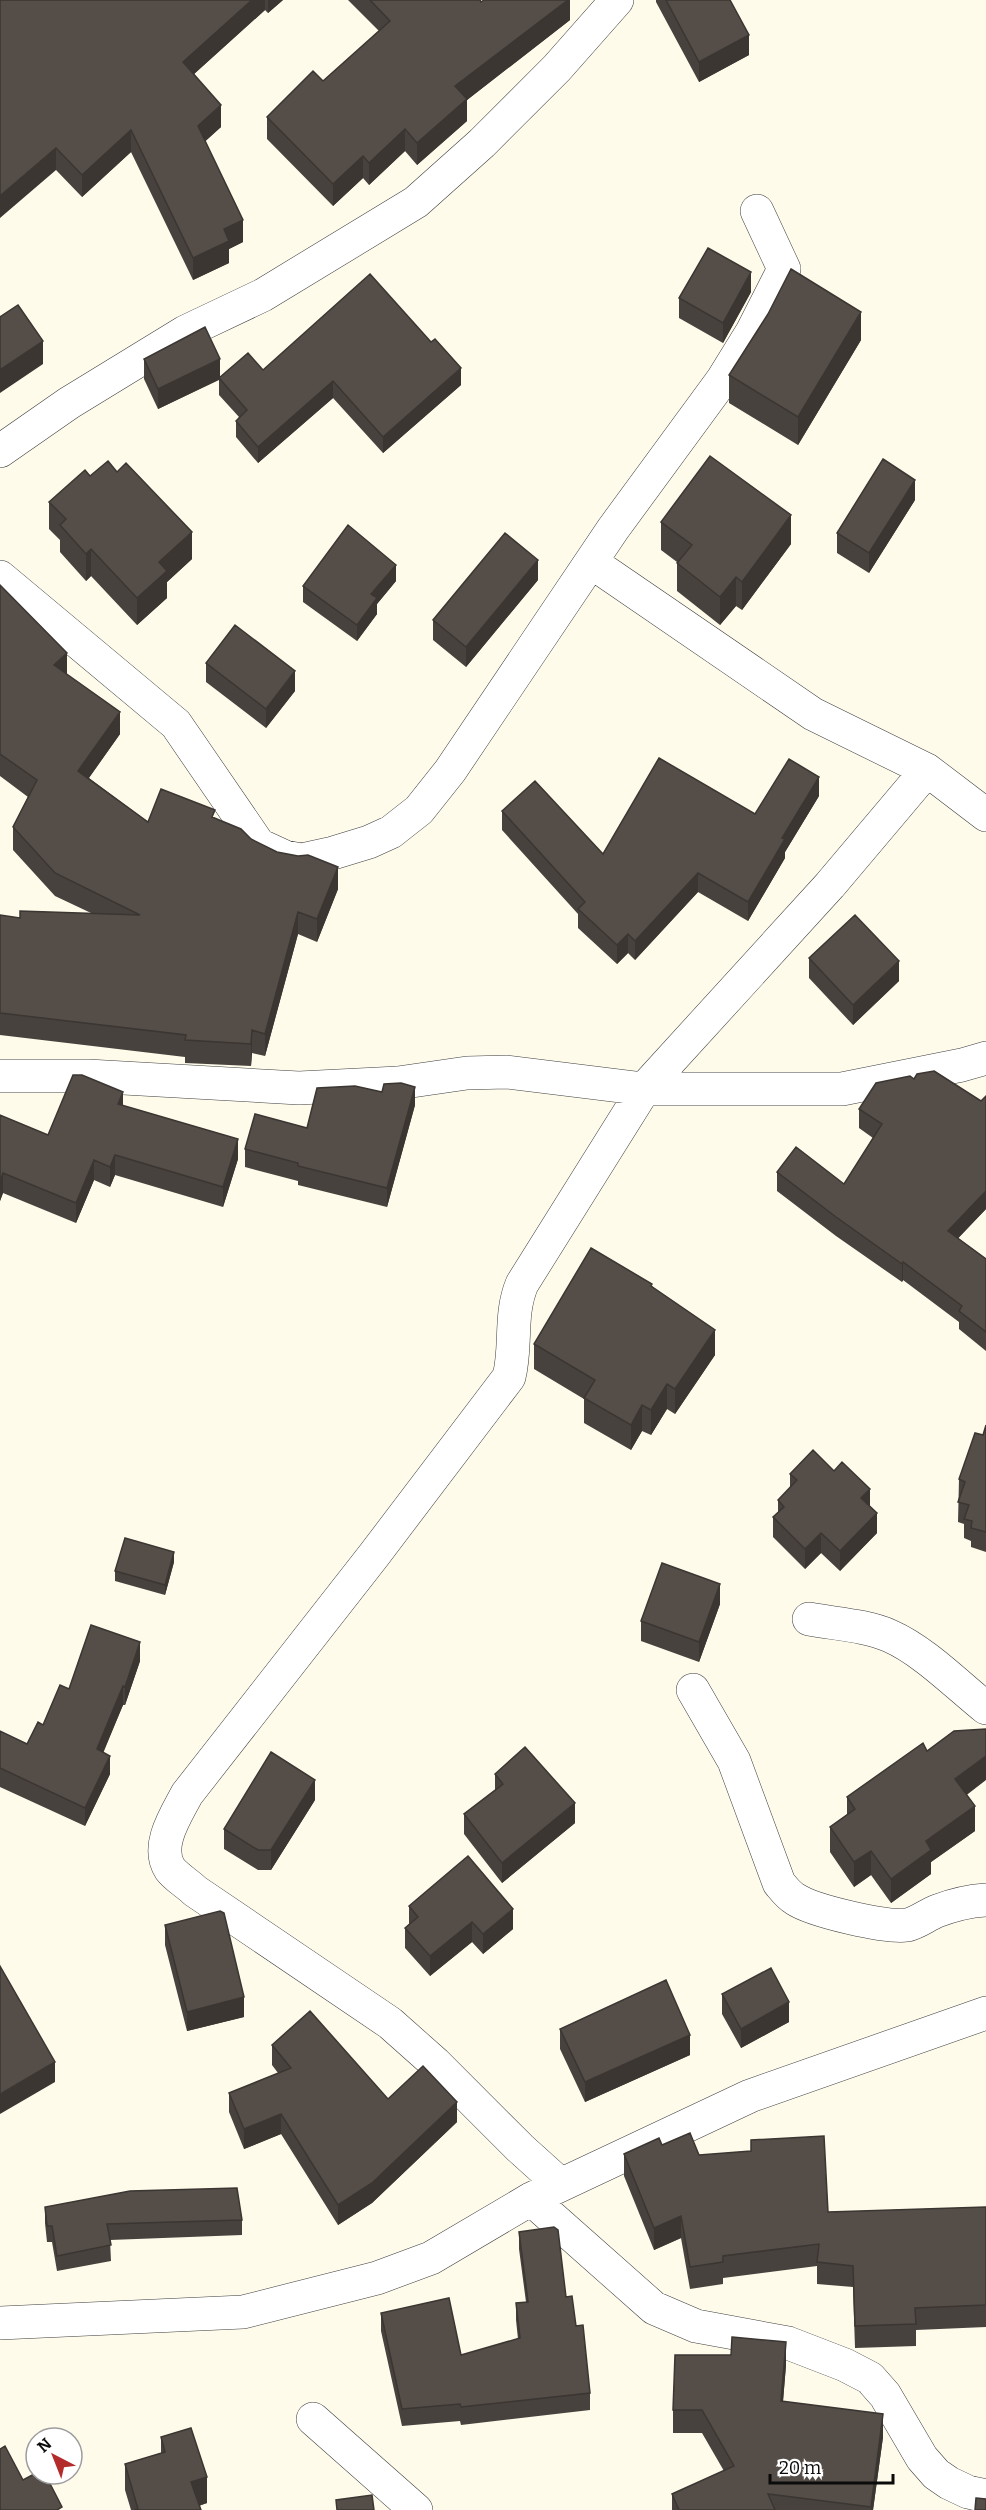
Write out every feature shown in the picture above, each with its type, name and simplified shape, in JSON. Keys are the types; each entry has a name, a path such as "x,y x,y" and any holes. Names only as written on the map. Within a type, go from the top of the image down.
{"street":[{"path":"0,451 69,403 185,332 263,294 416,202 482,142 557,68 617,0"},
{"path":"0,577 176,724 259,845 285,857 301,860 369,842 391,832 419,810 480,728 591,562 723,379 782,277 784,268 757,211"},
{"path":"591,562 813,714 927,770 986,815"},
{"path":"561,2185 520,2148 435,2063 390,2023 195,1891 171,1870 165,1856 172,1822 187,1794 374,1555 509,1377 513,1362 513,1314 522,1284 644,1089 830,885 927,770"},
{"path":"0,1076 88,1076 299,1088 398,1083 467,1073 507,1071 644,1089 842,1089 986,1058"},
{"path":"809,1619 867,1629 890,1636 911,1648 986,1708"},
{"path":"693,1690 734,1761 779,1883 791,1897 824,1910 885,1925 908,1924 969,1901 986,1900"},
{"path":"0,2323 243,2312 376,2278 431,2258 531,2199 750,2096 986,2013"},
{"path":"531,2199 654,2308 696,2325 788,2343 845,2365 870,2378 885,2395 922,2458 936,2474 949,2483 986,2498"},
{"path":"313,2419 416,2510"},
{"path":"956,2510 986,2498"}],"building":[{"path":"0,0 252,0 183,62 221,105 198,126 243,220 224,229 229,241 193,258 131,130 82,175 56,148 0,196"},
{"path":"370,0 480,0 481,2 484,0 568,0 455,86 467,99 417,143 405,129 369,163 363,156 333,184 267,117 313,71 323,81 390,21"},
{"path":"666,0 730,0 749,35 699,62"},
{"path":"708,248 751,272 723,323 679,298"},
{"path":"791,269 861,312 798,417 729,375 768,314"},
{"path":"370,274 431,342 435,339 461,368 383,437 333,381 258,447 236,421 247,410 219,378 248,353 263,370"},
{"path":"18,305 43,341 0,370 0,317"},
{"path":"205,327 220,359 158,389 144,359"},
{"path":"710,456 791,515 742,582 736,577 720,597 677,563 692,545 661,522"},
{"path":"883,459 915,480 869,553 837,533"},
{"path":"108,461 117,472 126,463 192,532 159,562 167,571 137,598 91,549 86,554 60,525 66,519 49,502 85,470 90,476"},
{"path":"348,525 396,565 371,594 377,598 357,625 303,586"},
{"path":"505,533 538,560 466,647 433,620"},
{"path":"0,585 67,653 54,665 120,712 78,771 148,822 161,789 215,810 212,817 241,829 251,839 277,852 298,856 308,855 338,867 317,919 298,912 265,1034 252,1030 251,1044 185,1040 186,1035 0,1013 0,915 20,918 20,911 140,915 55,873 13,827 37,780 0,754"},
{"path":"235,625 295,671 266,709 206,663"},
{"path":"659,758 755,814 789,759 819,777 782,838 785,839 748,902 698,873 635,941 628,934 617,945 578,909 585,902 502,811 535,781 603,854"},
{"path":"855,915 899,961 853,1005 809,958"},
{"path":"934,1071 981,1101 986,1096 986,1191 948,1231 986,1259 986,1332 959,1311 962,1306 903,1262 902,1264 836,1217 777,1172 796,1147 844,1184 882,1124 859,1109 876,1083 910,1076 914,1079 917,1074"},
{"path":"73,1075 82,1075 123,1092 118,1104 238,1139 223,1187 115,1155 110,1167 94,1160 76,1203 3,1173 0,1182 0,1115 48,1135"},
{"path":"401,1083 415,1087 387,1188 298,1166 298,1163 245,1149 255,1114 307,1128 317,1088 355,1086 382,1092 384,1084"},
{"path":"591,1248 652,1284 651,1286 715,1330 675,1389 667,1384 651,1410 642,1405 631,1425 584,1398 595,1380 534,1344"},
{"path":"986,1425 986,1532 971,1528 972,1521 964,1519 969,1505 958,1502 965,1482 959,1479 975,1433 983,1435"},
{"path":"813,1450 834,1471 842,1462 870,1489 861,1498 877,1513 840,1551 821,1533 805,1549 773,1517 784,1507 778,1500 797,1480 790,1474"},
{"path":"125,1538 174,1552 165,1585 115,1571"},
{"path":"662,1563 720,1584 699,1642 641,1621"},
{"path":"91,1625 140,1642 125,1687 123,1686 97,1749 110,1756 85,1808 0,1768 0,1731 27,1744 38,1722 43,1725 60,1685 69,1689"},
{"path":"986,1729 986,1756 955,1779 975,1806 926,1841 931,1850 891,1879 871,1851 854,1862 830,1827 855,1809 847,1797 923,1743 927,1751 954,1731"},
{"path":"525,1747 575,1803 502,1863 464,1814 503,1784 495,1774"},
{"path":"271,1752 315,1780 271,1850 258,1850 224,1829"},
{"path":"468,1856 513,1909 483,1934 472,1922 430,1956 405,1928 418,1917 409,1906"},
{"path":"220,1911 224,1913 244,1997 187,2012 165,1925"},
{"path":"0,1966 55,2062 0,2094"},
{"path":"771,1968 789,2002 741,2029 722,1994"},
{"path":"666,1980 690,2035 585,2082 560,2029"},
{"path":"310,2011 388,2099 423,2066 457,2102 372,2183 338,2205 281,2114 244,2129 229,2093 291,2068 272,2045"},
{"path":"690,2133 699,2155 751,2151 751,2140 824,2136 828,2212 986,2207 986,2305 915,2308 916,2324 855,2326 853,2266 817,2262 819,2244 723,2256 723,2262 690,2267 681,2216 654,2228 624,2154 659,2138 662,2145"},
{"path":"237,2188 242,2220 107,2224 111,2245 57,2256 52,2226 47,2226 45,2207 130,2191"},
{"path":"554,2227 558,2230 566,2297 572,2296 576,2326 583,2325 590,2393 461,2407 460,2404 402,2409 381,2313 449,2298 461,2355 520,2338 516,2303 528,2302 519,2232"},
{"path":"732,2337 786,2342 781,2401 883,2414 871,2507 768,2494 775,2510 679,2510 672,2494 734,2466 702,2410 673,2410 675,2355 731,2355"},
{"path":"191,2428 207,2477 191,2482 201,2510 134,2510 138,2509 125,2464 165,2452 161,2437"},
{"path":"5,2446 24,2479 24,2486 51,2486 62,2507 57,2510 0,2510 0,2449"},
{"path":"372,2495 374,2510 337,2510 336,2500"},
{"path":"976,2498 986,2499 986,2510 975,2510"}]}
